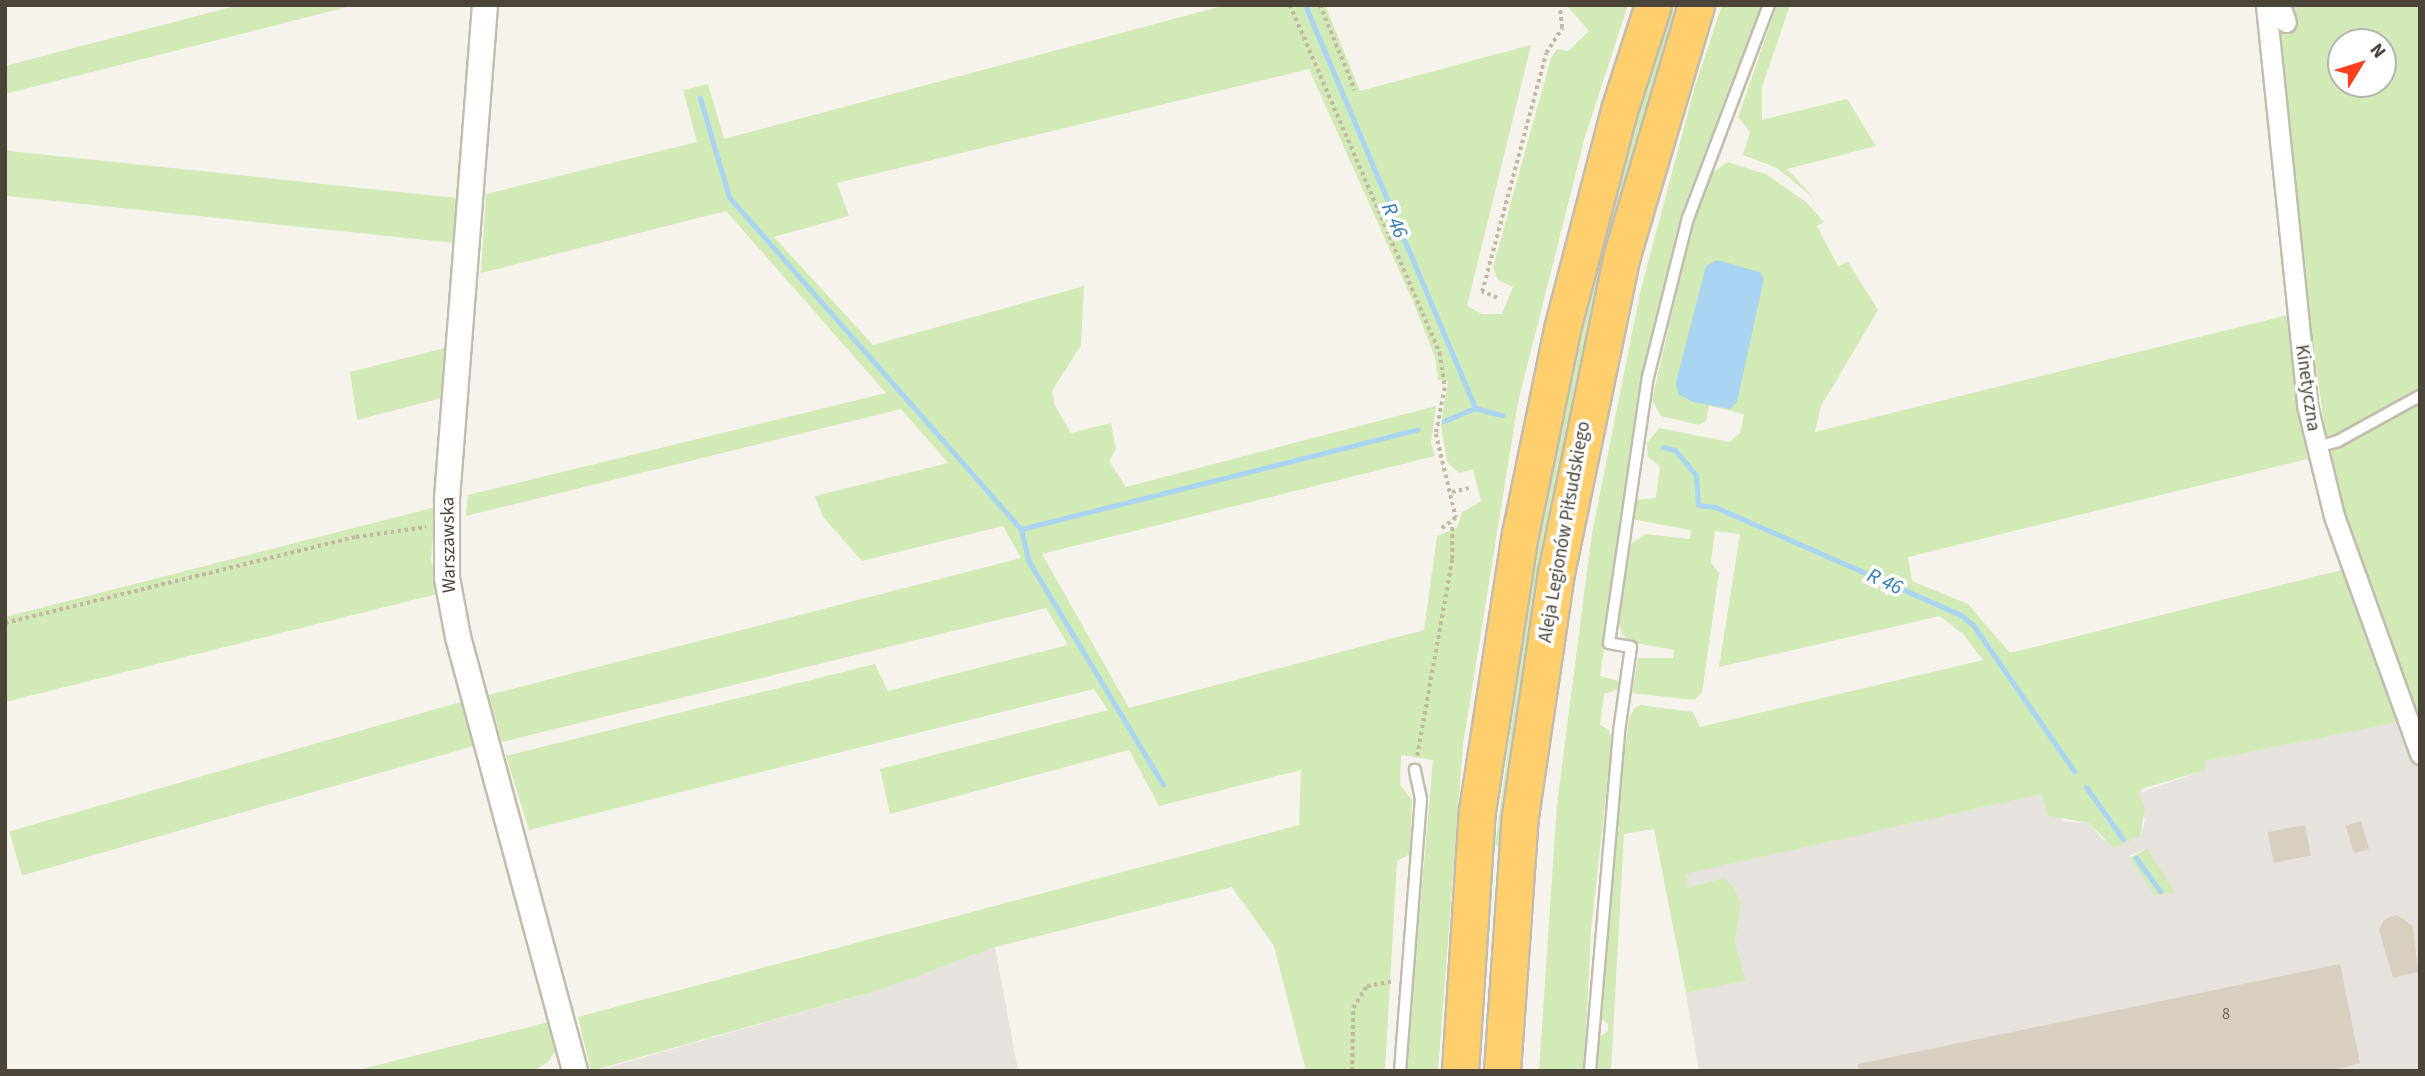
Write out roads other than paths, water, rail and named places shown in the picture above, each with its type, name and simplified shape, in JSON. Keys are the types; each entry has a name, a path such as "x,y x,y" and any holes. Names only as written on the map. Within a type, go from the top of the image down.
{"highway":[{"path":"1460,1071 1477,811 1520,534 1562,329 1619,110 1653,5"},
{"name":"Aleja Legionów Piłsudskiego","path":"1502,1071 1520,816 1556,573 1622,255 1696,5"}],"street":[{"name":"Warszawska","path":"485,5 445,524 447,578 458,637 575,1071"},
{"name":"Kinetyczna","path":"2266,5 2307,405 2334,516 2420,754"}],"lane":[{"path":"1590,1071 1619,732 1631,647 1609,643 1648,377 1688,218 1769,5"},
{"path":"2316,447 2338,441 2420,396"},
{"path":"1400,1071 1421,799 1415,771"}],"water":[{"path":"1717,260 1759,272 1764,278 1737,402 1730,409 1693,402 1678,394 1676,382 1706,266"}],"waterway":[{"name":"R 46","path":"1305,5 1475,408"},
{"path":"700,98 729,197 1021,529 1418,429"},
{"name":"R 46","path":"1475,408 1502,415"},
{"path":"1444,421 1475,408"},
{"name":"R 46","path":"1663,447 1675,450 1696,475 1698,505 1715,507 1961,615 1973,625 2074,771"},
{"path":"1021,529 1028,560 1163,785"},
{"name":"R 46","path":"2086,787 2123,839"},
{"name":"R 46","path":"2136,858 2160,891"}]}
